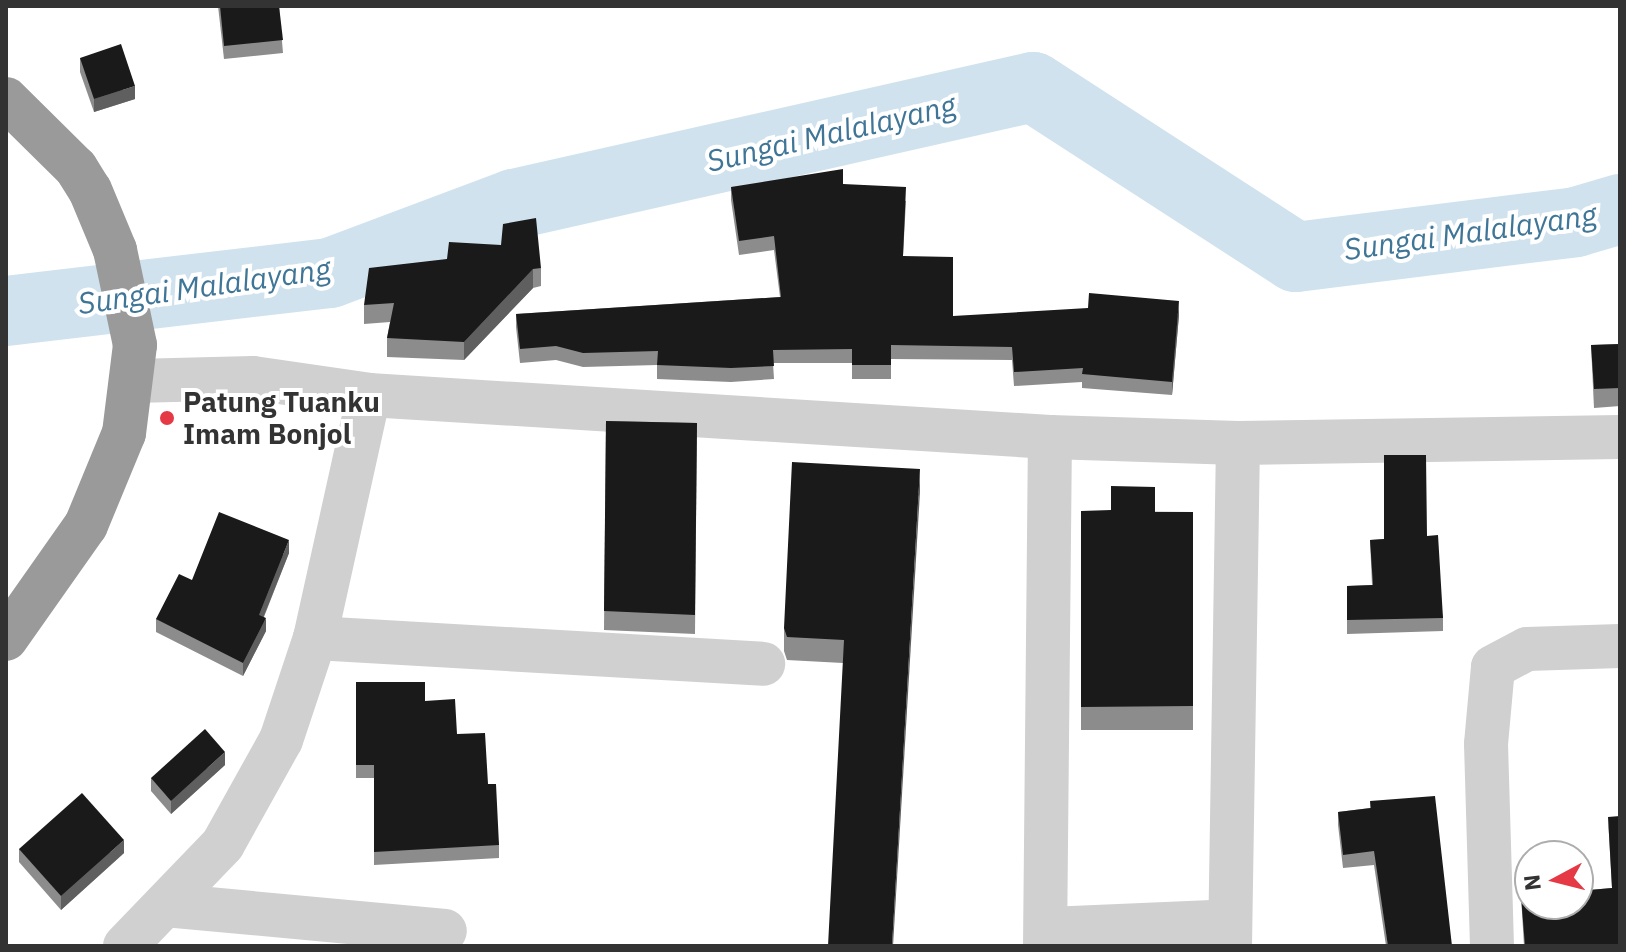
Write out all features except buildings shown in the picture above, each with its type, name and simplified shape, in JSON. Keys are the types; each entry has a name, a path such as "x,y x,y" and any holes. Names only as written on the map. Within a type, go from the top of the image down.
{"highway":[{"path":"6,99 76,168 115,250 134,363 117,456 86,525 13,622"}],"street":[{"path":"134,363 369,395 1050,437 1238,443 1620,437"},
{"path":"125,946 223,844 253,797 281,740 315,638 369,395"},
{"path":"1050,437 1047,938 1230,934 1238,443"},
{"path":"315,638 763,664"},
{"path":"1492,946 1486,744 1493,667 1510,654 1527,649 1620,646"},
{"path":"165,905 445,931"}],"waterway":[{"name":"Sungai Malalayang","path":"6,311 330,273 514,204 1033,87 1296,257 1576,222 1620,209"}],"place":[{"name":"Patung Tuanku Imam Bonjol","path":"167,418"}]}
